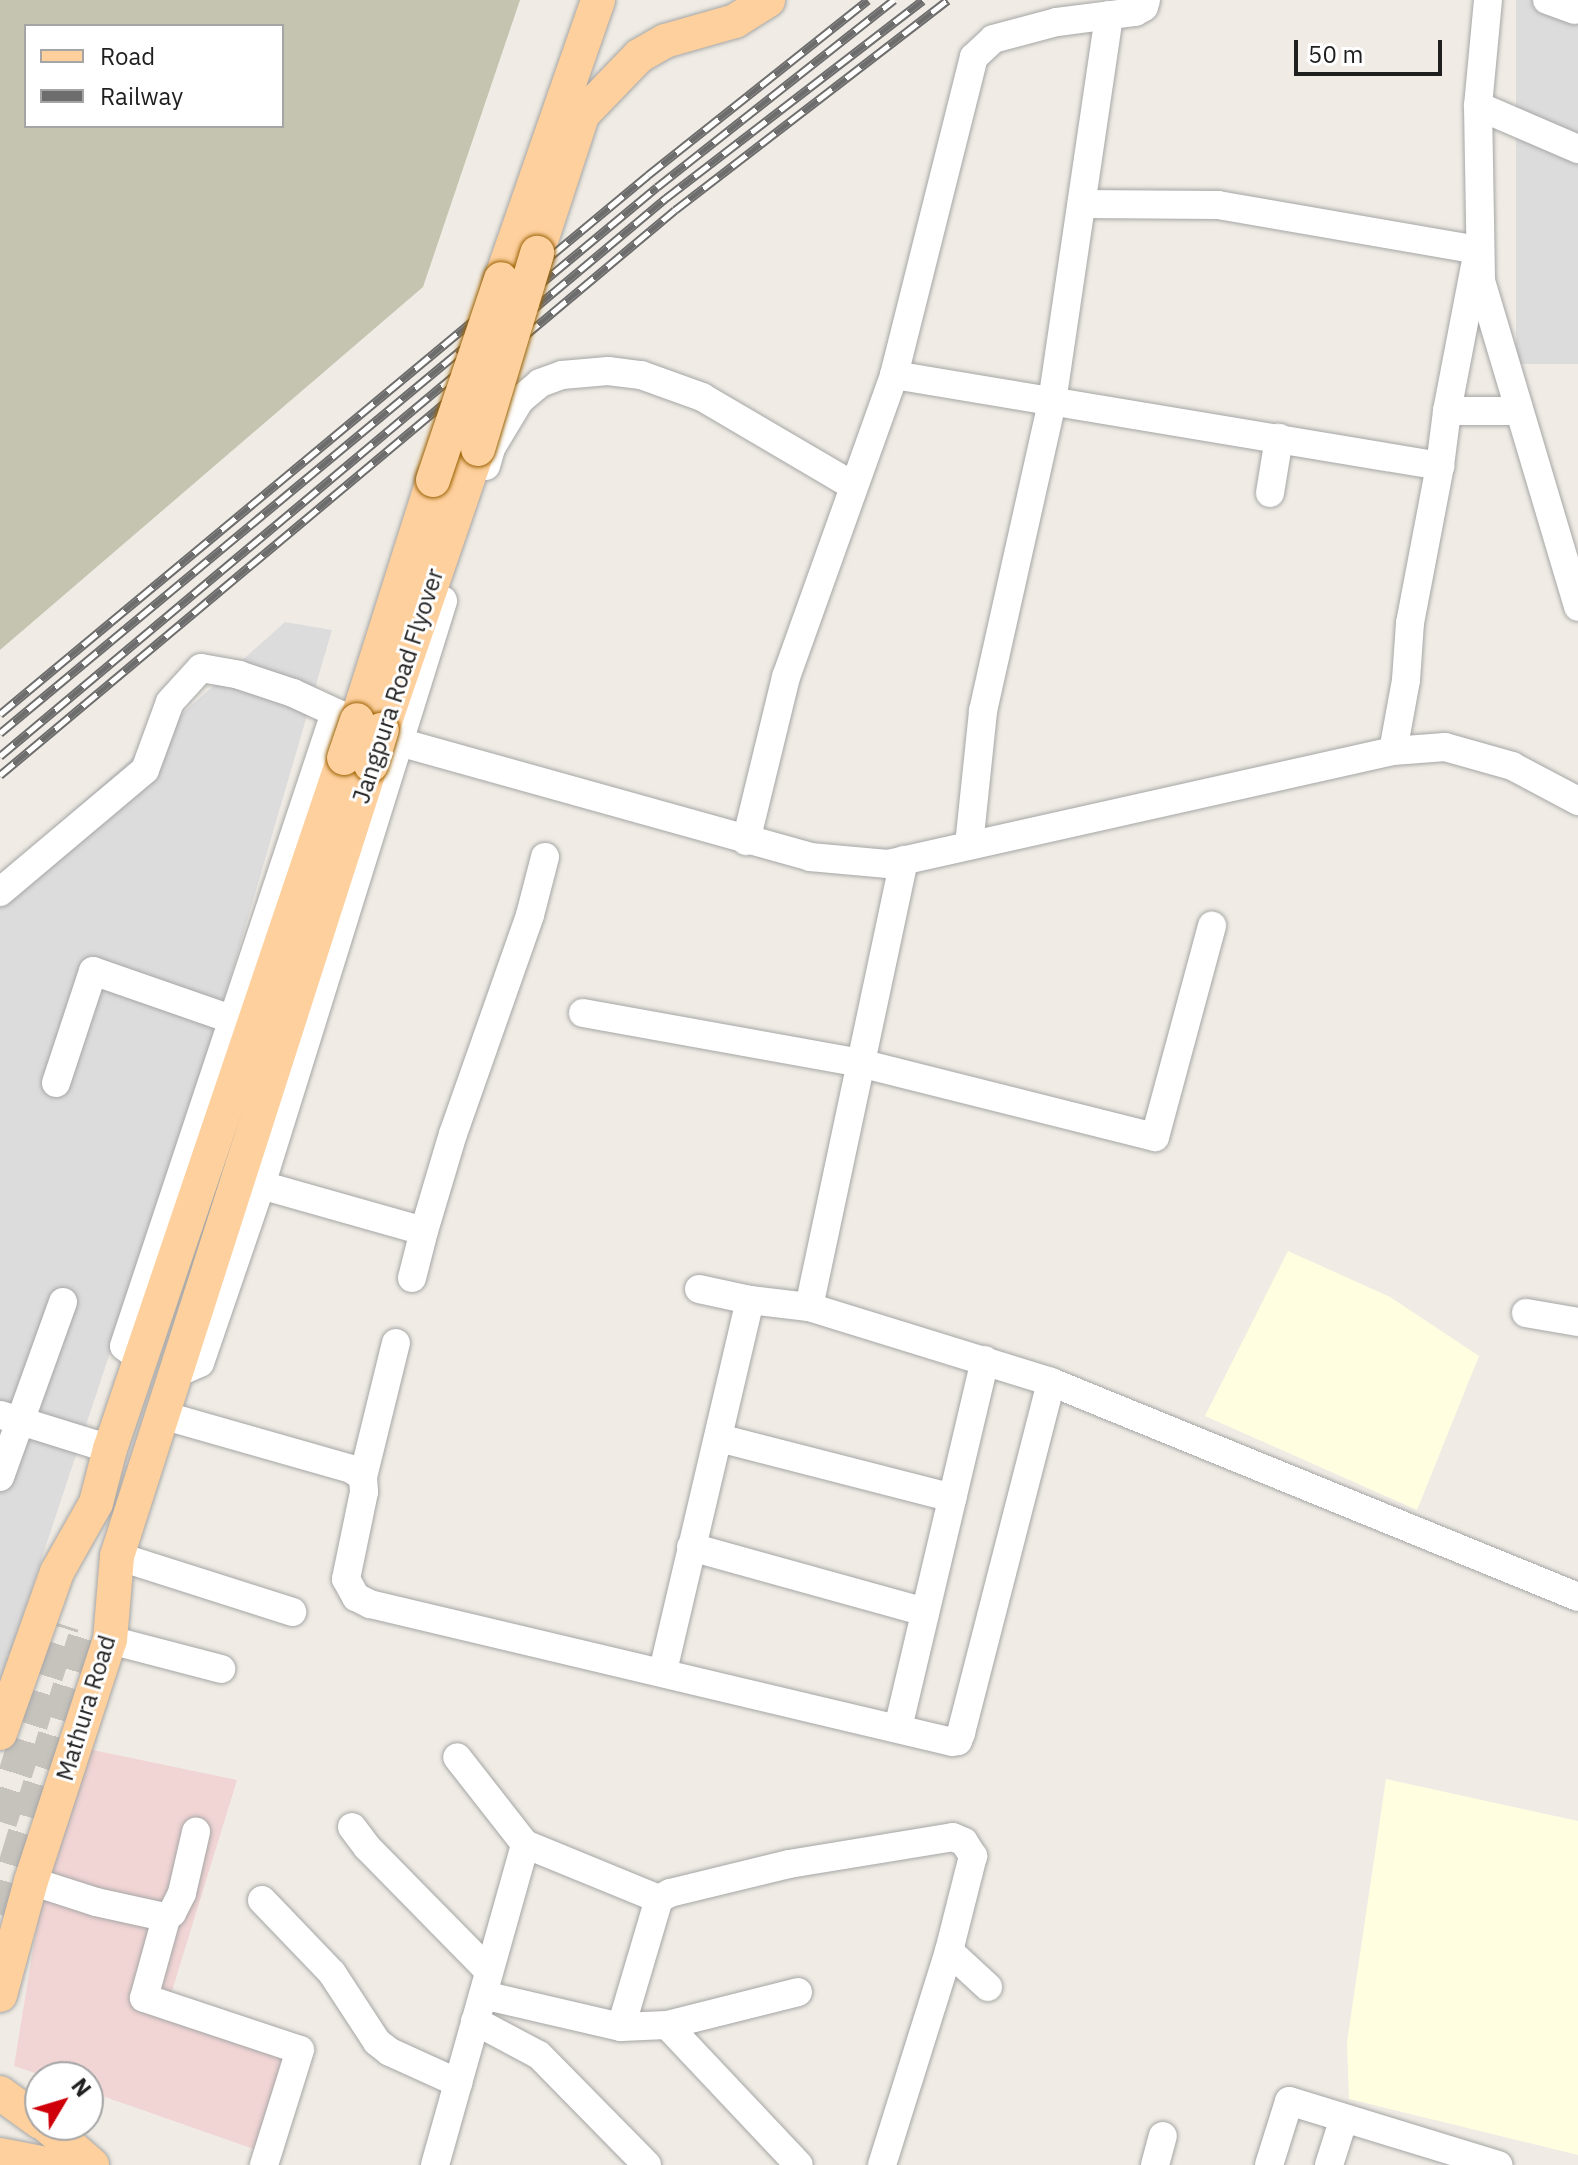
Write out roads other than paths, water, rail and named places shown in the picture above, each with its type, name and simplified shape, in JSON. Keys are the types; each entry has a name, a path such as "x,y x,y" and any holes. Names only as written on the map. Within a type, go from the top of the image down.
{"main road":[{"name":"Jangpura Road Flyover","path":"145,1347 357,720 438,466 598,0"},
{"name":"Jangpura Road Flyover","path":"179,1360 374,754 478,449 583,114 623,0"},
{"path":"583,114 639,56 665,41 735,21 768,0"},
{"path":"86,1633 96,1503 110,1449 145,1347"},
{"name":"Mathura Road","path":"0,1995 31,1881 86,1633 117,1556 179,1360"},
{"path":"0,1733 57,1572 96,1503"},
{"path":"0,2093 24,2110"},
{"path":"64,2141 92,2165"},
{"path":"0,2155 51,2165"}],"street":[{"path":"746,841 773,717 852,485 894,375 974,57 993,39 1057,22 1135,12 1144,7 1146,0"},
{"path":"1488,0 1478,106 1478,250 1490,316 1578,607"},
{"path":"1547,0 1574,10"},
{"path":"969,845 983,711 1023,547 1052,402 1109,15"},
{"path":"1478,106 1578,149"},
{"path":"1083,204 1218,205 1478,250"},
{"path":"1393,751 1406,680 1410,623 1440,466 1456,347 1478,250"},
{"path":"179,1360 200,1363 261,1185 491,448 520,400 540,383 562,375 608,371 669,382 733,413 852,485"},
{"path":"894,375 1440,466"},
{"path":"1447,411 1518,411"},
{"path":"1270,493 1279,438"},
{"path":"0,892 145,770 170,702 201,668 266,684 399,742 810,857 888,864 1393,751 1445,747 1512,766 1578,801"},
{"path":"145,1347 124,1346 335,713"},
{"path":"412,1278 453,1134 530,915 545,857"},
{"path":"809,1307 904,860"},
{"path":"583,1013 860,1063 1155,1137 1212,926"},
{"path":"56,1083 93,971 231,1019"},
{"path":"261,1185 424,1231"},
{"path":"699,1289 750,1300 809,1307 1051,1382 1578,1597"},
{"path":"663,1671 750,1300"},
{"path":"0,1477 9,1418 63,1302"},
{"path":"1526,1313 1578,1322"},
{"path":"396,1343 363,1477 364,1492 346,1579 356,1597 370,1604 958,1741 1051,1382"},
{"path":"898,1728 985,1360"},
{"path":"162,1415 351,1469 363,1477"},
{"path":"9,1418 110,1449"},
{"path":"719,1438 952,1498"},
{"path":"691,1547 925,1612"},
{"path":"117,1556 292,1612"},
{"path":"86,1633 221,1669"},
{"path":"457,1757 525,1844 659,1899 789,1864 953,1837 964,1842 973,1856 949,1951 882,2165"},
{"path":"352,1827 482,1996 647,2165"},
{"path":"196,1832 182,1893 167,1915 144,1998 300,2050 264,2165"},
{"path":"435,2165 525,1844"},
{"path":"31,1881 139,1913 167,1915"},
{"path":"621,2027 659,1899"},
{"path":"262,1900 332,1973 377,2042 390,2052 458,2083"},
{"path":"949,1951 988,1987"},
{"path":"482,1996 621,2027 667,2025 798,1992"},
{"path":"667,2025 799,2165"},
{"path":"1269,2165 1289,2101 1465,2160 1498,2165"},
{"path":"1329,2165 1344,2118"},
{"path":"1155,2165 1163,2136"}],"tunnel":[{"path":"0,1822 62,1625"},
{"path":"0,1915 86,1633"}],"railway":[{"path":"0,714 648,175 868,0"},
{"path":"0,733 657,187 894,0"},
{"path":"0,756 666,198 923,0"},
{"path":"0,775 675,210 948,0"}]}
